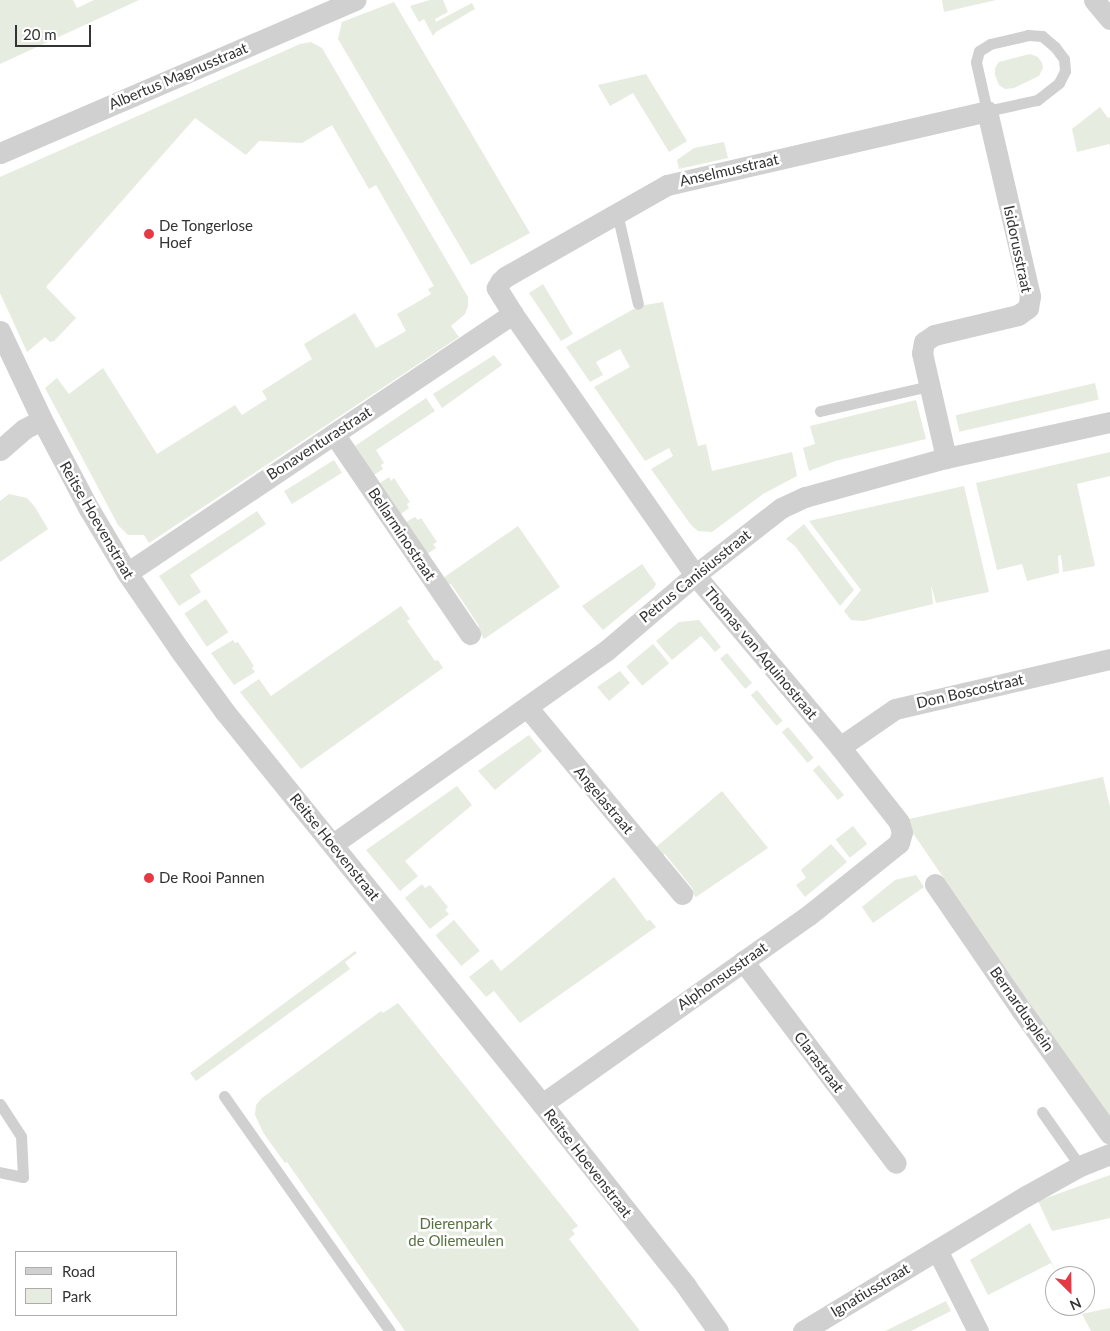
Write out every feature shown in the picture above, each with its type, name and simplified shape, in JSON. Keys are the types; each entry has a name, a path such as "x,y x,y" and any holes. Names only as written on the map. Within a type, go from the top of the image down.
{"street":[{"path":"1094,0 1110,19"},
{"name":"Albertus Magnusstraat","path":"0,153 342,2"},
{"name":"Anselmusstraat","path":"497,288 504,277 667,184 988,111"},
{"name":"Isidorusstraat","path":"946,458 922,353 924,342 934,335 1018,315 1028,308 1030,296 988,111"},
{"name":"Thomas van Aquinostraat","path":"497,288 513,314 695,575 840,747 899,822 902,832 899,843"},
{"name":"Bonaventurastraat","path":"127,573 513,314"},
{"name":"Reitse Hoevenstraat","path":"0,331 42,420 127,573 225,712 542,1104 686,1286 718,1331"},
{"path":"0,450 24,429 42,420"},
{"name":"Petrus Canisiusstraat","path":"333,844 607,650 695,575 763,521 789,504 805,497 946,458 1110,422"},
{"name":"Bellarminostraat","path":"334,434 470,634"},
{"name":"Don Boscostraat","path":"840,747 895,708 1110,659"},
{"name":"Angelastraat","path":"527,707 682,894"},
{"name":"Alphonsusstraat","path":"542,1104 809,915 899,843"},
{"name":"Bernardusplein","path":"935,884 1022,1011 1110,1134"},
{"name":"Clarastraat","path":"743,960 896,1163"},
{"path":"978,1331 937,1250 1080,1166 1110,1154"},
{"name":"Ignatiusstraat","path":"802,1331 937,1250"}],"lane":[{"path":"1028,35 1042,36 1055,47 1064,59 1065,71 1059,83 1037,100 988,111 976,62 979,51 990,44 1008,38 1028,35"},
{"path":"617,213 638,304"},
{"path":"820,412 929,386"},
{"path":"224,1096 390,1331"},
{"path":"0,1104 22,1136 23,1177 0,1172"},
{"path":"1042,1112 1080,1166"}],"green space":[{"path":"0,0 73,0 77,8 94,0 139,0 0,64"},
{"path":"430,0 443,0 448,12 435,19 436,22 472,3 475,9 436,32 433,36 424,19 419,22 410,6"},
{"path":"942,0 996,0 944,12"},
{"path":"394,2 530,233 471,265 338,39 342,22"},
{"path":"311,42 322,48 468,297 468,306 465,314 451,326 459,337 149,543 144,535 128,535 118,525 45,388 57,378 69,394 103,368 157,454 235,405 242,415 267,399 262,391 312,359 304,344 355,313 376,348 406,331 397,314 431,294 428,289 434,286 376,185 369,189 332,125 302,143 259,141 246,155 195,118 46,287 76,318 54,341 50,342 45,337 27,352 0,293 0,177 300,44"},
{"path":"1030,54 1038,57 1042,63 1043,68 1039,76 1014,88 1005,89 999,85 995,75 995,68 999,62"},
{"path":"646,74 687,141 669,152 633,93 610,106 598,85"},
{"path":"1100,107 1108,118 1110,117 1110,147 1109,144 1077,152 1072,129"},
{"path":"724,142 728,158 679,169 677,160 694,148"},
{"path":"543,284 573,334 561,341 529,293"},
{"path":"663,302 698,446 706,444 712,471 792,452 797,476 763,494 712,532 698,531 691,525 651,469 673,456 669,448 645,461 594,387 630,367 620,349 596,362 603,375 590,382 566,347 639,306"},
{"path":"494,355 502,365 442,408 433,394"},
{"path":"1095,383 1099,400 959,432 956,415"},
{"path":"426,398 435,411 376,450 384,463 381,465 383,469 374,475 355,446"},
{"path":"916,400 926,439 835,461 809,471 803,448 815,444 810,426"},
{"path":"1110,452 1110,476 1077,484 1095,566 1063,572 1061,555 1058,556 1059,573 1027,581 1022,564 997,570 976,483"},
{"path":"334,460 342,473 292,504 284,491"},
{"path":"389,477 391,481 394,478 410,502 407,504 409,508 401,514 380,483"},
{"path":"964,486 989,592 936,603 931,585 933,604 863,621 851,620 844,611 861,590 809,521"},
{"path":"9,494 27,498 35,507 48,529 0,562 0,501"},
{"path":"257,511 266,524 190,575 201,592 179,606 159,576"},
{"path":"415,517 418,520 421,518 437,542 433,544 436,548 427,554 406,522"},
{"path":"804,524 854,590 840,606 795,546 786,539"},
{"path":"518,526 560,587 484,639 477,628 479,626 451,584 448,585 443,578"},
{"path":"642,564 656,584 654,588 603,630 582,606"},
{"path":"206,599 228,632 207,647 184,614"},
{"path":"401,606 410,619 407,621 435,661 438,660 443,668 301,769 240,692 259,679 271,696"},
{"path":"699,620 721,647 715,652 701,636 672,660 656,641 679,622"},
{"path":"233,640 235,643 238,642 254,666 252,668 255,672 234,685 211,653"},
{"path":"653,644 669,663 642,686 626,666"},
{"path":"727,653 752,683 745,689 720,659"},
{"path":"620,671 630,683 609,701 597,687"},
{"path":"757,690 783,721 777,726 751,695"},
{"path":"788,727 814,758 808,763 782,732"},
{"path":"529,735 542,751 495,790 478,771"},
{"path":"819,765 844,795 838,800 813,770"},
{"path":"1103,777 1110,807 1110,1121 904,820"},
{"path":"457,786 472,805 405,861 418,876 400,891 366,850"},
{"path":"722,791 768,848 696,897 691,892 693,889 665,854 662,856 655,848"},
{"path":"853,826 867,844 850,858 836,840"},
{"path":"831,844 847,862 805,897 796,885 806,878 801,870"},
{"path":"916,875 924,887 873,923 862,907 895,880"},
{"path":"614,877 647,921 650,920 656,927 520,1023 494,991 486,997 469,977 492,959 501,971"},
{"path":"422,884 425,888 430,885 448,907 445,910 449,914 430,929 405,898"},
{"path":"454,920 480,951 461,966 436,935"},
{"path":"355,951 357,953 345,962 350,969 196,1081 190,1073"},
{"name":"Dierenpark de Oliemeulen","path":"398,1003 578,1226 572,1230 575,1234 569,1239 640,1331 405,1331 287,1162 285,1163 264,1134 255,1115 256,1105 262,1098 381,1011 383,1013"},
{"path":"1110,1175 1110,1218 1052,1231 1038,1201"},
{"path":"1030,1223 1054,1266 1051,1263 988,1295 970,1260"},
{"path":"946,1301 951,1311 911,1331 885,1331"},
{"path":"1110,1308 1110,1331 1091,1331 1083,1316 1095,1316 1095,1311"}],"place":[{"name":"De Tongerlose Hoef","path":"149,234"},
{"name":"De Rooi Pannen","path":"149,878"}]}
